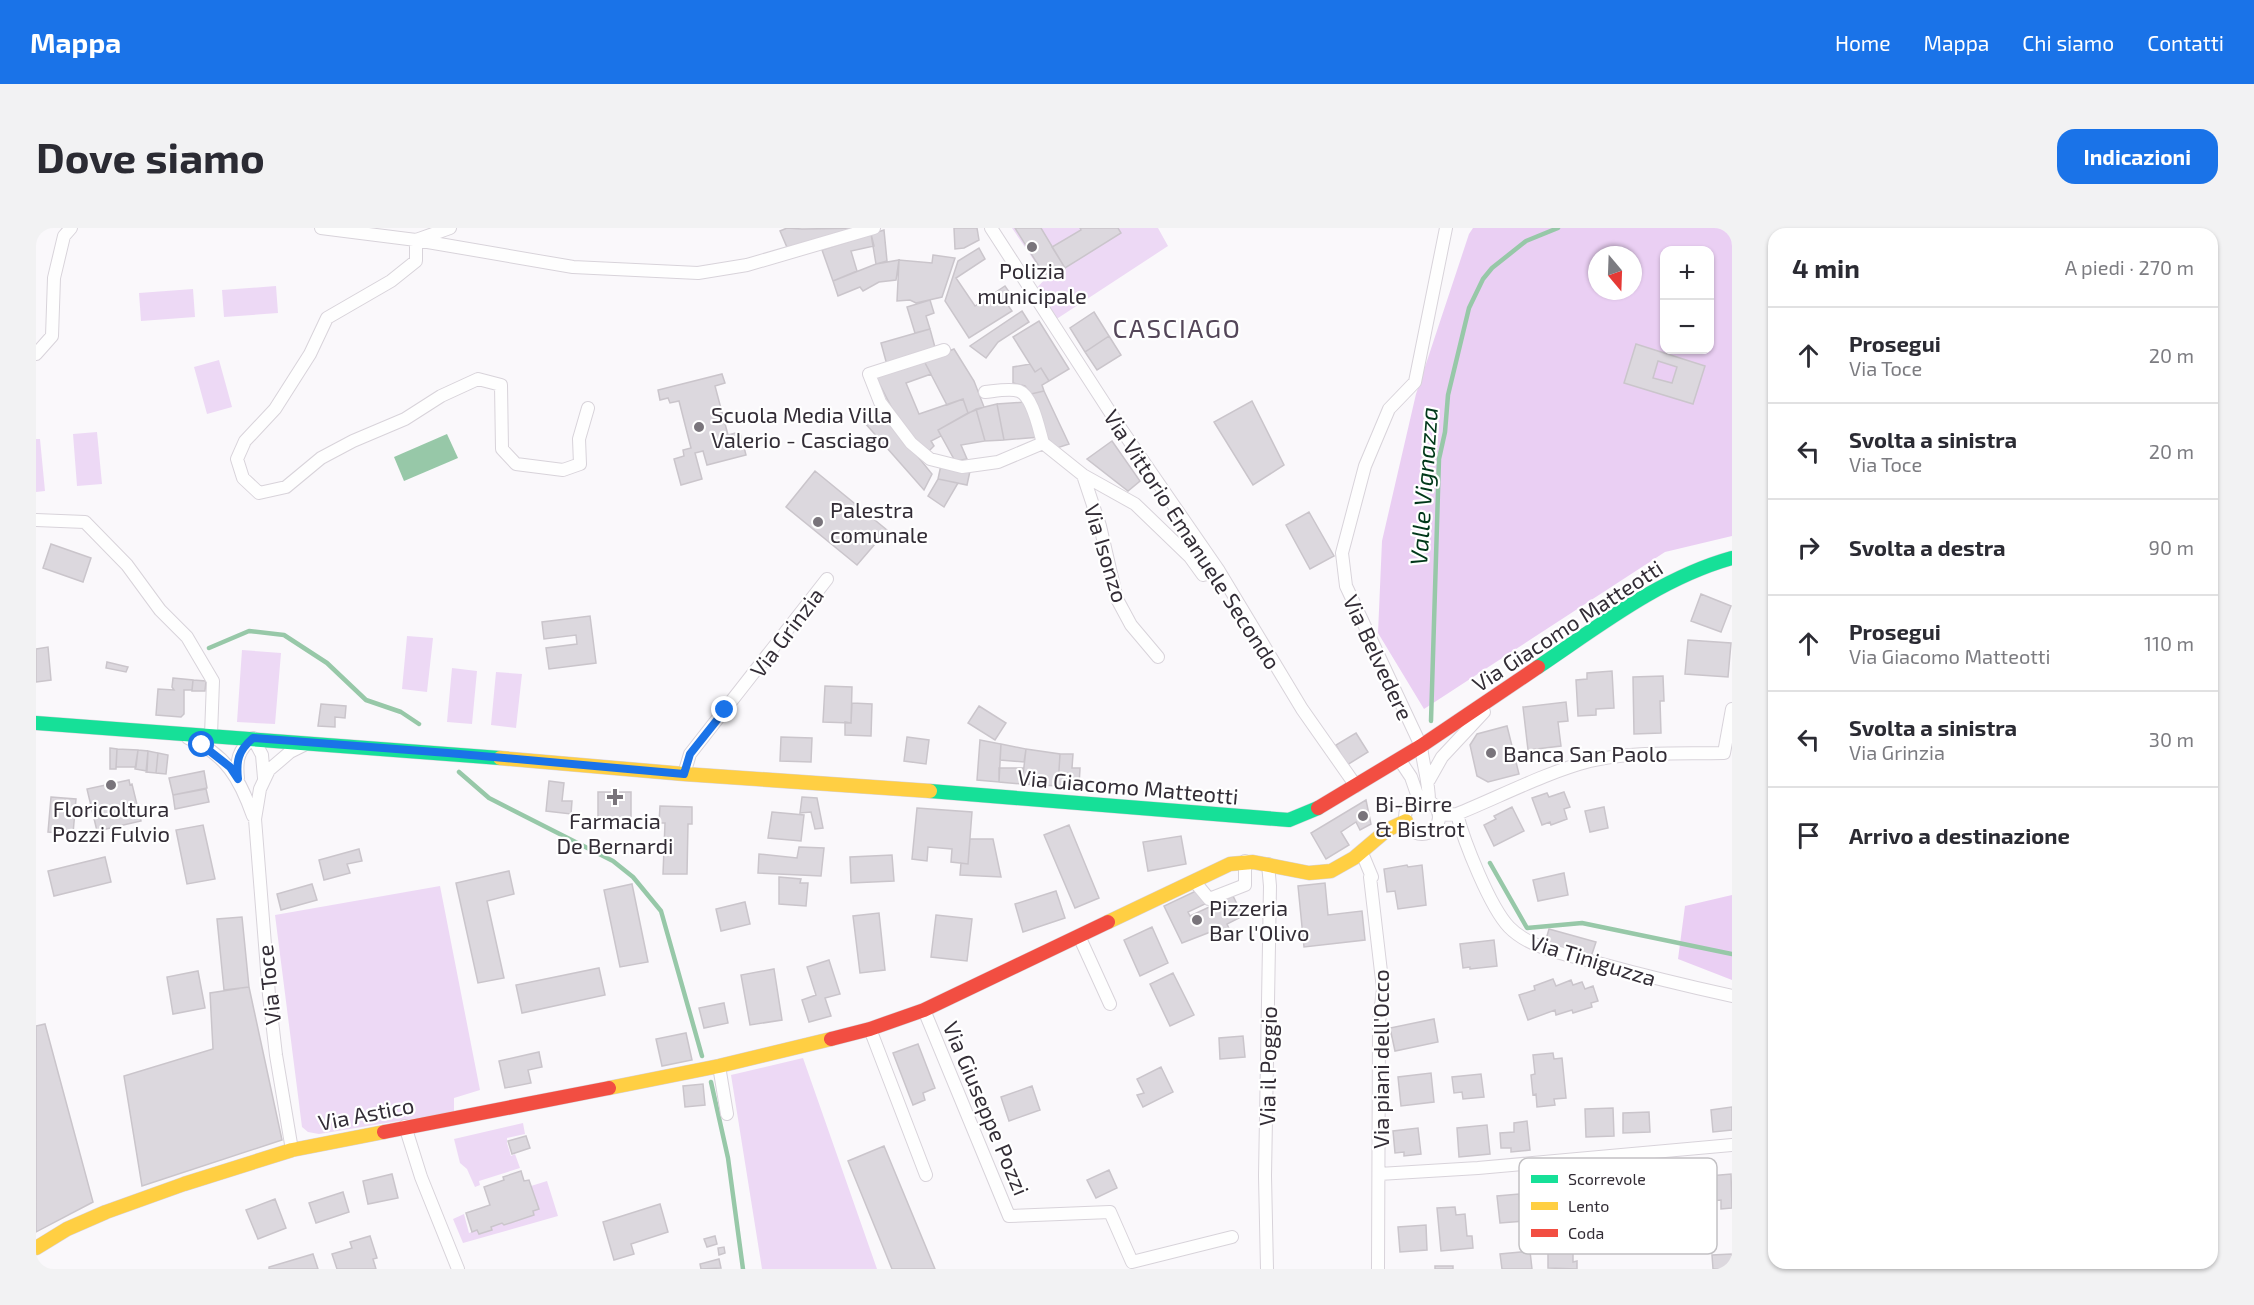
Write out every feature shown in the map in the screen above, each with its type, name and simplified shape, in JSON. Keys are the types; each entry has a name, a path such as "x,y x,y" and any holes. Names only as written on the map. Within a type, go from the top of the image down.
{"main road":[{"name":"Via Giacomo Matteotti","path":"36,723 448,753 684,774 1058,800 1280,820 1302,817 1324,806 1421,746 1627,608 1683,575 1732,558"},
{"name":"Via Giuseppe Pozzi","path":"719,1066 870,1029 924,1010 1230,864 1245,861 1268,864 1301,873 1319,873 1344,866 1362,853 1383,832 1406,820"},
{"name":"Via Astico","path":"36,1248 67,1229 106,1212 184,1184 292,1150 719,1066"}],"street":[{"path":"36,354 52,336 54,278 64,236 71,228"},
{"path":"321,228 416,240 573,267 698,273 747,265 874,228"},
{"path":"416,240 450,228"},
{"name":"Via Belvedere","path":"1424,801 1429,780 1421,746 1346,586 1341,552 1365,466 1389,409 1415,382 1446,228"},
{"name":"Via Vittorio Emanuele Secondo","path":"992,230 1121,429 1219,571 1302,709 1356,786"},
{"path":"416,240 416,261 391,281 327,318 310,354 275,410 245,441 237,459 243,478 259,493 286,487 321,458 353,441 405,419 441,396 478,379 501,385 502,449 516,464 562,470 579,464 579,439 588,408"},
{"path":"944,350 869,374 880,402 911,443 930,459 962,467 998,462 1043,443"},
{"path":"985,392 1018,390 1024,394 1031,404 1043,443 1083,475 1135,504 1190,557 1203,575 1219,571"},
{"name":"Via Isonzo","path":"1083,475 1100,526 1117,599 1131,625 1158,657"},
{"path":"36,520 85,522 127,565 160,610 187,637 213,681 211,735"},
{"name":"Via Grinzia","path":"684,774 690,754 827,579"},
{"path":"1429,780 1442,757 1514,683"},
{"path":"1439,815 1457,814 1567,768 1592,761 1628,756 1728,753 1732,709"},
{"name":"Via Toce","path":"175,733 211,750 230,767 238,779 255,819"},
{"name":"Via Toce","path":"238,779 237,758 240,751 253,738 262,755 264,779"},
{"name":"Via Toce","path":"292,1150 276,1055 269,995 255,819 257,800 269,770 290,752 311,743"},
{"path":"1399,759 1424,801 1437,809 1439,815 1436,826 1422,833 1412,830 1406,820 1407,810 1414,802 1424,801"},
{"name":"Via Tiniguzza","path":"1457,814 1465,840 1496,908 1509,927 1517,934 1558,952 1668,982 1732,996"},
{"name":"Via piani dell'Occo","path":"1362,853 1372,876 1370,878 1383,978 1379,1022 1378,1269"},
{"path":"1194,881 1209,899 1245,885 1245,861"},
{"name":"Via il Poggio","path":"1267,1269 1265,1176 1270,886 1268,864"},
{"path":"1078,936 1110,1004"},
{"name":"Via Giuseppe Pozzi","path":"924,1010 1009,1216 1110,1212 1132,1262 1232,1237"},
{"path":"870,1029 926,1175"},
{"path":"719,1066 727,1114"},
{"path":"405,1126 417,1166 458,1269"},
{"path":"1589,1158 1732,1145"},
{"path":"1379,1174 1519,1164"}],"shaded area":[{"path":"1012,228 1158,228 1168,246 1052,322 1033,292 1046,278"},
{"path":"1473,228 1732,228 1732,536 1665,552 1424,709 1378,633 1382,541 1416,394 1469,234"},
{"path":"276,286 278,313 224,317 222,290"},
{"path":"193,289 195,317 141,321 139,293"},
{"path":"219,360 232,407 207,414 194,367"},
{"path":"97,432 102,484 77,486 73,434"},
{"path":"447,434 458,458 404,481 394,457"},
{"path":"36,439 40,439 45,491 36,492"},
{"path":"407,636 433,638 427,692 402,689"},
{"path":"242,650 281,653 275,724 237,722"},
{"path":"452,668 477,671 472,724 447,722"},
{"path":"496,672 522,674 516,728 491,725"},
{"path":"440,886 480,1090 454,1098 454,1112 319,1134 308,1132 302,1127 275,915"},
{"path":"1732,895 1732,980 1678,959 1685,906"},
{"path":"803,1058 877,1269 762,1269 731,1075"},
{"path":"523,1123 525,1134 507,1138 511,1156 515,1154 520,1168 479,1181 480,1185 475,1187 467,1169 460,1163 454,1139"},
{"path":"547,1181 558,1216 463,1243 453,1219 464,1214 469,1233 477,1230 479,1234 492,1230 491,1227 502,1223 504,1225 534,1215 533,1211 539,1209 531,1186"}],"building":[{"path":"787,228 867,228 789,252 780,231"},
{"path":"954,228 977,228 979,240 964,248 955,249"},
{"path":"1015,228 1041,228 1065,268 1047,279"},
{"path":"1080,228 1118,228 1121,233 1065,268 1052,247 1081,230"},
{"path":"884,230 887,261 876,264 871,234"},
{"path":"871,234 874,246 851,251 857,271 833,281 822,250"},
{"path":"979,248 985,259 956,278 975,306 1005,286 1014,299 1007,304 1012,311 969,338 945,301 958,261"},
{"path":"933,255 955,258 942,297 916,303 910,300 897,301 899,260 932,263"},
{"path":"899,260 896,280 879,282 863,291 860,287 838,296 833,281 876,264"},
{"path":"930,300 934,313 926,316 930,329 915,333 907,307"},
{"path":"1022,311 1029,322 998,342 986,358 970,346"},
{"path":"1094,312 1109,336 1085,352 1070,328"},
{"path":"1039,321 1069,369 1049,381 1041,368 1035,372 1013,337"},
{"path":"930,329 936,351 887,365 881,343"},
{"path":"1109,336 1121,355 1097,370 1085,352"},
{"path":"1636,344 1660,352 1660,354 1667,354 1705,366 1693,404 1624,383","holes":["1658,361 1677,367 1672,383 1653,378"]},
{"path":"954,349 974,381 984,407 968,413 963,399 947,405 924,361"},
{"path":"924,361 931,374 906,383 919,414 963,399 968,413 938,430 941,436 931,441 934,446 927,453 902,428 876,377"},
{"path":"1030,364 1035,372 1041,368 1049,381 1042,385 1044,391 1031,394 1025,386 1013,383 1013,367"},
{"path":"722,374 725,383 715,386 728,435 740,432 746,455 707,465 703,451 695,453 702,479 681,485 674,459 684,456 683,450 691,448 679,401 670,403 668,398 660,400 658,390"},
{"path":"1044,391 1069,444 1057,448 1048,439 1031,394"},
{"path":"1252,401 1284,465 1253,485 1214,422"},
{"path":"1025,402 1040,437 1004,440 997,404"},
{"path":"997,404 1004,440 985,441 976,409"},
{"path":"976,409 985,441 961,445 967,459 955,461 938,430"},
{"path":"881,411 932,474 924,490 865,423"},
{"path":"1112,441 1140,481 1128,491 1087,459"},
{"path":"941,465 970,471 967,485 938,479"},
{"path":"815,471 887,530 857,565 786,507"},
{"path":"938,479 958,483 944,507 928,496"},
{"path":"1309,512 1334,556 1310,569 1286,525"},
{"path":"51,544 91,558 83,582 43,568"},
{"path":"1701,594 1731,606 1721,632 1691,621"},
{"path":"590,616 596,663 549,669 546,648 577,644 576,635 544,639 542,622"},
{"path":"1688,640 1731,643 1728,677 1685,674"},
{"path":"48,647 51,680 36,682 36,649"},
{"path":"107,662 128,667 126,672 106,668"},
{"path":"1612,671 1614,708 1596,709 1596,715 1578,716 1576,680 1587,679 1587,673"},
{"path":"1663,676 1664,701 1660,701 1661,733 1634,734 1633,677"},
{"path":"173,678 193,680 192,690 184,690 184,714 181,717 156,715 158,689 174,690"},
{"path":"193,680 206,681 205,691 192,691"},
{"path":"825,686 852,687 851,723 823,722"},
{"path":"1566,702 1568,721 1558,722 1561,746 1528,750 1523,707"},
{"path":"852,703 872,704 871,736 845,735 845,722 851,723"},
{"path":"321,704 346,706 345,718 335,717 335,727 318,726"},
{"path":"979,706 1006,723 995,740 968,723"},
{"path":"1507,726 1519,774 1488,782 1477,776 1470,745 1477,734"},
{"path":"1356,733 1368,752 1347,765 1336,745"},
{"path":"781,737 812,738 811,762 780,761"},
{"path":"907,737 929,740 926,764 904,761"},
{"path":"980,740 1001,744 999,782 977,780"},
{"path":"1001,744 1026,749 1024,762 1000,760"},
{"path":"110,748 117,749 116,769 110,769"},
{"path":"117,749 138,750 136,767 116,767"},
{"path":"1026,749 1060,754 1058,786 1022,784"},
{"path":"138,750 148,751 147,771 135,769"},
{"path":"148,751 158,753 156,773 146,772"},
{"path":"158,753 168,755 166,774 156,773"},
{"path":"1060,754 1073,754 1072,768 1080,768 1079,787 1058,786"},
{"path":"999,768 1023,768 1022,784 999,782"},
{"path":"204,771 207,788 173,795 169,778"},
{"path":"129,780 141,821 97,831 87,789"},
{"path":"549,781 564,783 562,801 572,801 571,814 546,811"},
{"path":"206,789 209,802 175,809 173,795"},
{"path":"598,792 631,792 631,821 598,821"},
{"path":"1564,792 1570,807 1564,809 1567,819 1551,825 1550,822 1542,825 1532,798 1547,793 1549,797"},
{"path":"51,797 76,799 73,834 48,832"},
{"path":"802,797 817,798 823,828 815,829 811,812 800,813"},
{"path":"1366,800 1371,824 1360,830 1356,822 1341,832 1349,845 1326,859 1311,833"},
{"path":"660,806 692,807 692,824 688,824 687,874 663,874 665,823 659,823"},
{"path":"1512,807 1524,831 1494,846 1484,825 1496,819 1494,816"},
{"path":"1604,807 1608,828 1590,832 1585,811"},
{"path":"917,808 972,812 968,864 951,862 952,849 928,847 927,861 912,859"},
{"path":"772,812 804,815 801,841 768,838"},
{"path":"203,825 215,879 187,884 176,830"},
{"path":"1069,825 1099,898 1075,908 1044,835"},
{"path":"1181,836 1186,864 1148,871 1143,842"},
{"path":"970,839 993,839 1001,877 960,875 961,863 968,864"},
{"path":"799,847 824,848 821,876 758,873 759,854 797,858"},
{"path":"359,849 362,861 347,864 350,873 324,880 319,860"},
{"path":"892,855 894,881 851,883 850,857"},
{"path":"105,857 111,882 54,896 48,871"},
{"path":"1407,865 1408,867 1422,865 1426,905 1398,909 1395,891 1387,892 1384,869"},
{"path":"509,871 514,894 487,901 504,978 478,983 456,883"},
{"path":"1564,873 1568,895 1538,901 1533,880"},
{"path":"779,877 801,879 800,883 808,883 806,906 779,904"},
{"path":"1325,883 1328,915 1362,911 1365,940 1304,947 1298,886"},
{"path":"312,884 317,900 281,910 277,894"},
{"path":"632,884 648,962 620,967 604,890"},
{"path":"1198,890 1205,904 1188,912 1190,916 1233,896 1243,916 1227,924 1232,935 1218,942 1213,931 1182,943 1164,906"},
{"path":"1056,891 1065,918 1023,932 1015,904"},
{"path":"745,902 750,924 721,931 716,909"},
{"path":"879,913 885,970 860,973 853,916"},
{"path":"936,915 972,919 967,961 931,957"},
{"path":"242,917 249,987 224,990 217,919"},
{"path":"1152,927 1168,963 1140,976 1124,940"},
{"path":"1549,929 1596,942 1591,957 1545,943"},
{"path":"1494,940 1497,966 1463,968 1460,944"},
{"path":"829,960 840,994 825,998 831,1016 809,1022 802,1000 816,995 807,967"},
{"path":"599,968 605,995 522,1013 516,985"},
{"path":"774,969 782,1020 750,1025 741,975"},
{"path":"198,971 205,1008 173,1014 167,977"},
{"path":"1173,973 1194,1015 1170,1026 1150,984"},
{"path":"1553,979 1556,986 1571,980 1573,985 1582,982 1585,989 1593,986 1598,1001 1591,1003 1592,1007 1573,1013 1572,1010 1556,1015 1555,1010 1528,1020 1519,995 1535,990 1534,986"},
{"path":"249,987 282,1140 142,1186 124,1076 213,1049 210,993"},
{"path":"724,1003 728,1023 704,1028 699,1008"},
{"path":"1434,1019 1438,1042 1395,1051 1390,1028"},
{"path":"45,1024 93,1202 36,1232 36,1026"},
{"path":"686,1033 692,1060 662,1066 656,1039"},
{"path":"1243,1036 1245,1057 1220,1059 1219,1038"},
{"path":"918,1044 935,1088 923,1093 925,1100 913,1105 893,1053"},
{"path":"539,1052 542,1067 528,1070 531,1083 505,1088 499,1061"},
{"path":"1553,1053 1554,1059 1562,1058 1566,1098 1554,1099 1555,1105 1537,1107 1531,1075 1535,1074 1533,1055"},
{"path":"1161,1067 1173,1092 1143,1107 1137,1095 1144,1093 1137,1079"},
{"path":"1431,1073 1434,1102 1401,1106 1398,1077"},
{"path":"1481,1074 1484,1097 1463,1099 1462,1092 1454,1093 1452,1077"},
{"path":"703,1084 705,1105 685,1107 683,1086"},
{"path":"1032,1086 1040,1110 1009,1121 1001,1097"},
{"path":"1732,1107 1732,1130 1713,1132 1711,1110"},
{"path":"1613,1108 1614,1136 1586,1137 1585,1109"},
{"path":"1649,1112 1650,1132 1623,1133 1623,1113"},
{"path":"1527,1121 1530,1150 1511,1152 1511,1148 1501,1148 1500,1133 1514,1132 1514,1123"},
{"path":"1487,1125 1490,1154 1459,1157 1457,1128"},
{"path":"1418,1128 1421,1154 1404,1156 1404,1152 1395,1153 1393,1131"},
{"path":"526,1136 530,1148 512,1154 508,1141"},
{"path":"884,1146 935,1269 892,1269 848,1161"},
{"path":"1109,1170 1117,1188 1096,1198 1087,1180"},
{"path":"521,1171 524,1181 529,1180 539,1209 533,1211 534,1215 504,1225 502,1223 491,1227 492,1230 479,1234 477,1230 472,1232 466,1213 490,1205 484,1187"},
{"path":"392,1174 398,1198 368,1204 363,1181"},
{"path":"1731,1174 1732,1208 1721,1209 1721,1200 1717,1200 1717,1175"},
{"path":"343,1192 349,1212 316,1223 309,1203"},
{"path":"1519,1194 1519,1221 1500,1223 1497,1196"},
{"path":"275,1199 286,1228 258,1239 246,1210"},
{"path":"660,1204 668,1232 631,1244 634,1254 614,1260 603,1222"},
{"path":"1455,1207 1456,1215 1465,1214 1467,1236 1472,1236 1473,1248 1441,1251 1437,1208"},
{"path":"1426,1225 1427,1250 1400,1252 1398,1227"},
{"path":"370,1236 377,1258 373,1259 376,1269 337,1269 332,1254 352,1248 350,1242"},
{"path":"715,1236 717,1244 707,1247 704,1239"},
{"path":"724,1247 725,1253 719,1255 718,1248"},
{"path":"1519,1252 1519,1254 1530,1254 1532,1269 1502,1269 1500,1254"},
{"path":"313,1254 318,1269 269,1269 269,1267"},
{"path":"1548,1254 1573,1254 1573,1262 1577,1261 1577,1269 1548,1268"},
{"path":"1732,1254 1732,1269 1713,1269 1712,1255"},
{"path":"719,1259 721,1268 701,1269 700,1264"},
{"path":"1435,1266 1453,1266 1453,1269 1435,1269"}],"waterway":[{"name":"Valle Vignazza","path":"1431,721 1439,459 1445,432 1448,395 1469,308 1483,279 1492,268 1526,241 1558,228"},
{"path":"209,648 249,631 284,635 327,663 366,700 401,712 419,724"},
{"path":"459,772 489,798 613,861 633,877 661,911 702,1056"},
{"path":"1490,863 1527,928 1582,923 1732,954"},
{"path":"711,1082 728,1158 743,1269"}],"traffic: fast":[{"path":"1538,667 1655,590 1705,567 1732,558"},
{"path":"36,723 500,758"},
{"path":"930,791 1289,820 1318,808"}],"traffic: slow":[{"path":"500,758 684,774 930,791"},
{"path":"1108,922 1230,864 1253,862 1309,873 1331,871 1354,858 1387,830 1406,821"},
{"path":"609,1088 719,1066 831,1039"},
{"path":"36,1248 67,1229 106,1212 184,1184 292,1150 384,1132"}],"traffic: jam":[{"path":"1318,808 1421,746 1538,667"},
{"path":"831,1039 870,1029 924,1010 1108,922"},
{"path":"384,1132 609,1088"}],"place":[{"name":"Polizia municipale","path":"1032,247"},
{"name":"Scuola Media Villa Valerio - Casciago","path":"699,427"},
{"name":"Palestra comunale","path":"818,522"},
{"name":"Banca San Paolo","path":"1491,753"},
{"name":"Floricoltura Pozzi Fulvio","path":"111,785"},
{"name":"Farmacia De Bernardi","path":"615,797"},
{"name":"Bi-Birre & Bistrot","path":"1363,816"},
{"name":"Pizzeria Bar l'Olivo","path":"1197,920"}],"district":[{"name":"CASCIAGO","path":"1177,327"}],"route":[{"path":"202,745 230,767 238,779 237,758 240,751 253,738 684,774 690,754 725,710"}]}
